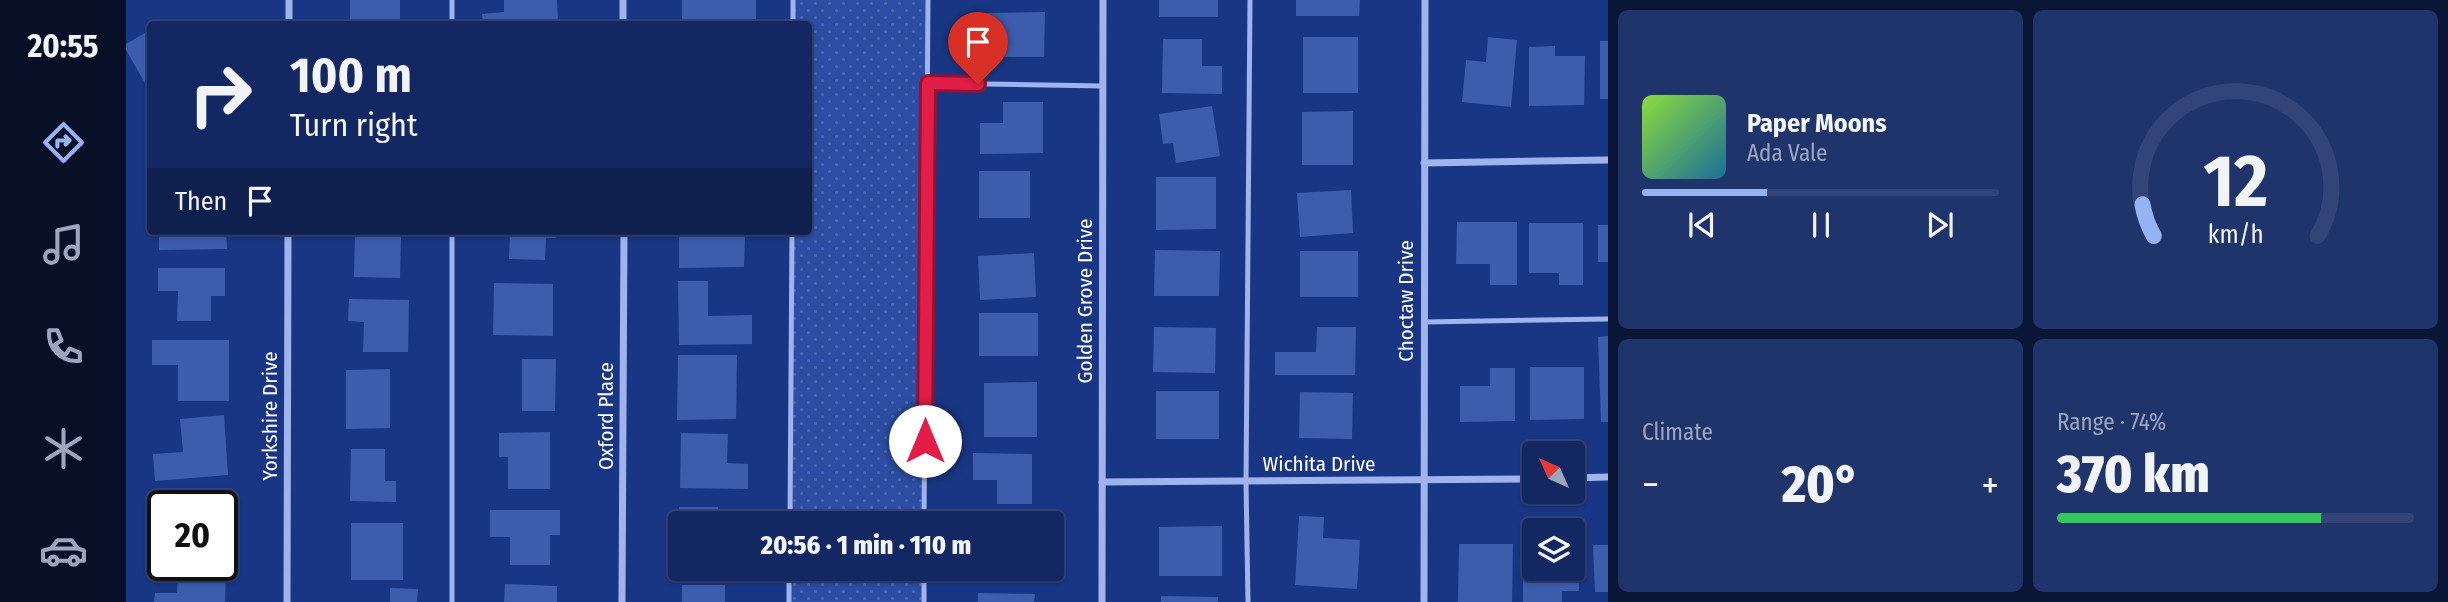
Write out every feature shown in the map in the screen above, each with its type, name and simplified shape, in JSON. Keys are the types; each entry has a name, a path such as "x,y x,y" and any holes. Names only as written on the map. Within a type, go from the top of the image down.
{"street":[{"path":"289,0 289,21"},
{"path":"623,0 623,21"},
{"name":"Golden Grove Drive","path":"1102,602 1103,0"},
{"name":"Choctaw Drive","path":"1423,602 1424,0"},
{"path":"1424,163 1608,160"},
{"name":"Yorkshire Drive","path":"287,602 288,235"},
{"name":"Oxford Place","path":"622,602 624,235"},
{"path":"1586,478 1608,477"},
{"name":"Wichita Drive","path":"1102,482 1522,479"}],"lane":[{"path":"452,0 452,21"},
{"path":"793,0 793,21"},
{"path":"924,511 928,0"},
{"path":"1248,602 1246,482 1250,0"},
{"path":"928,83 1103,86"},
{"path":"452,235 452,602"},
{"path":"790,511 792,235"},
{"path":"1424,322 1608,319"},
{"path":"789,581 789,602"},
{"path":"924,581 924,602"}],"shaded area":[{"path":"793,0 928,0 924,511 790,511 792,235 812,235 812,21 793,21"},
{"path":"789,581 924,581 924,602 789,602"}],"building":[{"path":"350,0 400,0 400,21 350,21"},
{"path":"504,0 557,0 558,21 483,21 482,14 504,12"},
{"path":"682,0 756,0 756,19 682,19"},
{"path":"1159,0 1218,0 1218,17 1159,17"},
{"path":"1296,0 1360,0 1359,16 1296,16"},
{"path":"1045,12 1044,57 980,57 981,13"},
{"path":"147,32 147,87 126,50 126,44"},
{"path":"1303,37 1358,37 1358,93 1303,93"},
{"path":"1488,37 1517,40 1511,107 1462,102 1466,60 1486,62"},
{"path":"1163,39 1202,39 1202,66 1222,66 1222,94 1162,93"},
{"path":"1600,41 1608,41 1608,99 1600,99"},
{"path":"1555,46 1555,56 1585,56 1584,105 1529,106 1529,47"},
{"path":"1003,102 1043,102 1043,153 980,154 980,123 1003,123"},
{"path":"1212,106 1220,156 1176,163 1173,143 1163,144 1159,114"},
{"path":"1353,111 1353,165 1302,165 1302,112"},
{"path":"979,171 1030,171 1030,218 979,218"},
{"path":"1156,177 1216,177 1216,229 1156,230"},
{"path":"1351,190 1353,233 1300,237 1297,193"},
{"path":"1457,222 1517,222 1517,285 1490,285 1490,264 1456,264"},
{"path":"1529,223 1583,223 1583,285 1559,285 1559,273 1529,273"},
{"path":"1598,225 1608,225 1608,262 1598,262"},
{"path":"159,235 226,235 227,249 159,250"},
{"path":"355,235 401,237 400,278 354,277"},
{"path":"510,235 556,235 556,238 546,238 545,260 509,259"},
{"path":"679,235 745,237 744,267 679,268"},
{"path":"1155,250 1220,251 1219,296 1154,296"},
{"path":"1300,251 1358,251 1358,297 1300,297"},
{"path":"1034,253 1036,297 980,300 978,256"},
{"path":"158,268 225,268 225,296 211,296 211,321 177,321 178,291 158,291"},
{"path":"678,281 708,281 708,316 752,315 752,344 679,345"},
{"path":"494,283 553,284 553,336 493,335"},
{"path":"349,299 409,300 408,352 363,352 364,322 348,321"},
{"path":"979,313 1038,313 1038,356 979,356"},
{"path":"1154,327 1216,328 1215,373 1153,372"},
{"path":"1317,327 1356,327 1355,375 1275,375 1275,352 1316,352"},
{"path":"1608,336 1608,422 1601,422 1598,337"},
{"path":"152,340 229,340 229,401 178,401 178,365 152,365"},
{"path":"678,355 737,355 736,419 677,420"},
{"path":"522,359 556,359 555,411 522,411"},
{"path":"1530,367 1584,367 1584,419 1530,420"},
{"path":"1490,368 1515,368 1515,421 1460,422 1460,386 1490,386"},
{"path":"390,369 390,428 346,429 346,370"},
{"path":"1037,382 1037,437 984,437 984,383"},
{"path":"1156,391 1219,391 1219,439 1156,439"},
{"path":"1300,392 1353,393 1352,439 1299,438"},
{"path":"224,415 228,475 155,481 153,454 183,452 180,419"},
{"path":"550,432 550,489 508,489 508,457 499,457 499,433"},
{"path":"681,433 728,434 727,463 748,464 748,489 680,488"},
{"path":"351,449 385,449 385,481 396,481 396,502 350,501"},
{"path":"973,453 1032,454 1032,504 997,504 997,480 973,480"},
{"path":"679,507 718,507 718,511 679,511"},
{"path":"490,510 560,510 560,535 550,535 550,565 510,565 510,537 490,537"},
{"path":"1299,516 1324,517 1323,538 1360,540 1357,589 1295,585"},
{"path":"351,523 403,523 403,580 351,580"},
{"path":"1222,526 1222,576 1159,576 1159,527"},
{"path":"1459,544 1513,544 1512,602 1458,602"},
{"path":"1593,545 1608,545 1608,592 1595,592"},
{"path":"178,581 226,581 225,602 154,602 155,593 177,593"},
{"path":"1523,581 1579,581 1579,591 1562,591 1562,602 1523,602"},
{"path":"505,584 557,586 557,602 504,602"},
{"path":"682,585 725,585 725,602 682,602"},
{"path":"390,588 418,589 417,602 390,602"},
{"path":"978,593 1035,594 1034,602 978,602"},
{"path":"1161,596 1218,597 1218,602 1161,602"}],"route":[{"path":"925,441 928,83 978,84"}]}
